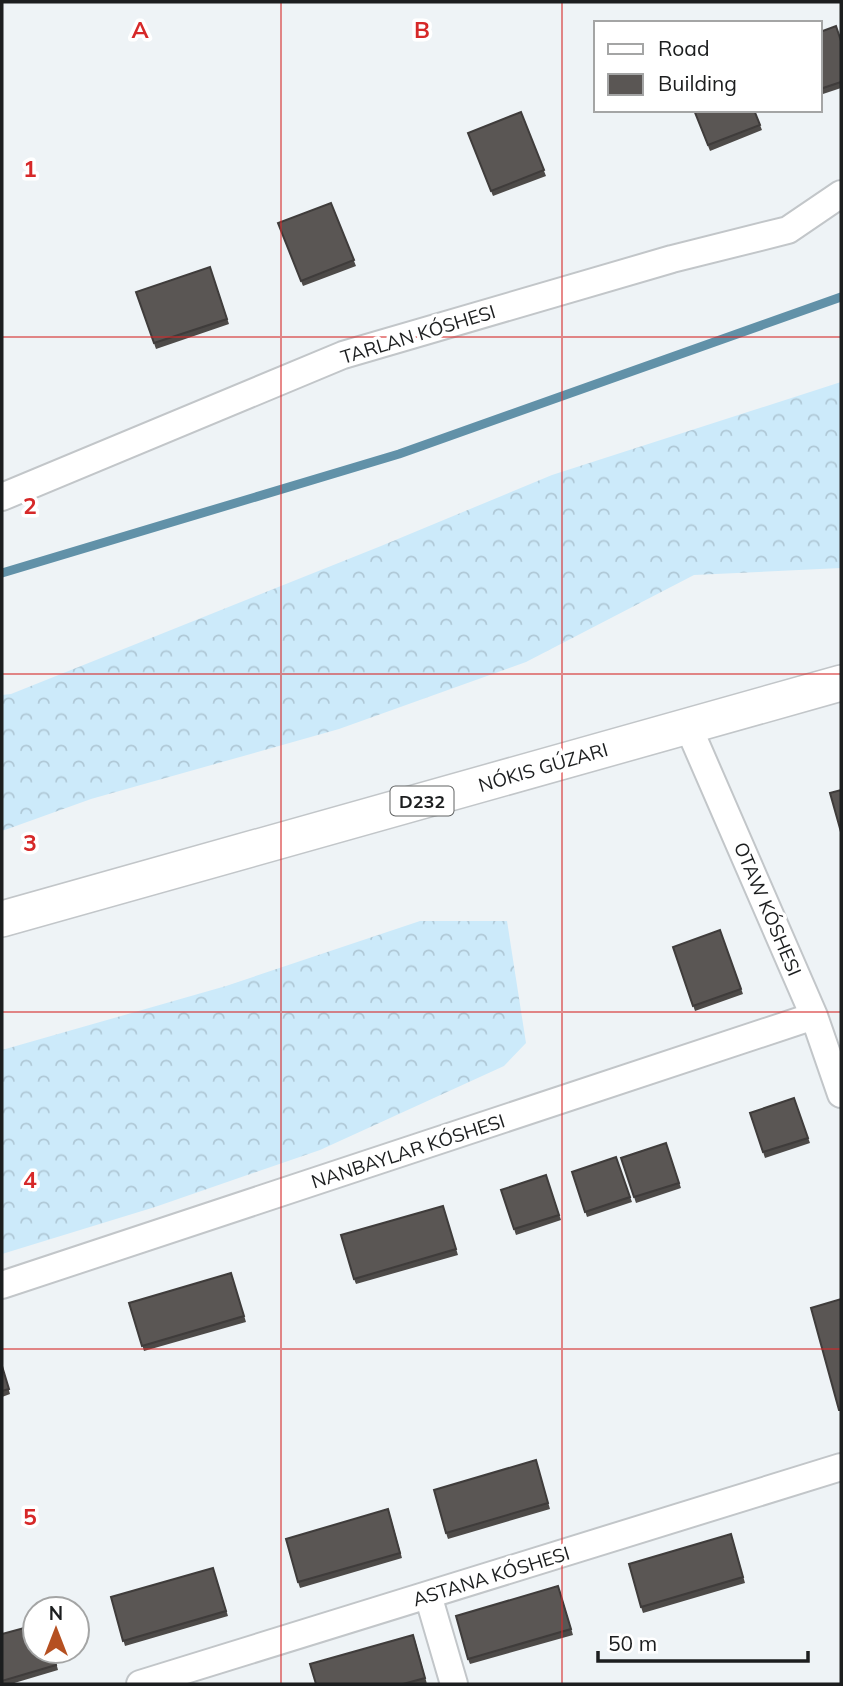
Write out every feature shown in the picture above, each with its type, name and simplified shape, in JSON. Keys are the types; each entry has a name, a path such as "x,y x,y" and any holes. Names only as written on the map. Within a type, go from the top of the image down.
{"main road":[{"name":"D232","path":"2,919 841,682"}],"street":[{"name":"TARLAN KÓSHESI","path":"2,496 343,355 672,259 788,230 841,194"},
{"name":"OTAW KÓSHESI","path":"688,726 814,1016 841,1094"},
{"name":"NANBAYLAR KÓSHESI","path":"2,1286 814,1016"},
{"name":"ASTANA KÓSHESI","path":"140,1684 841,1467"},
{"path":"428,1595 454,1684"}],"green space":[{"path":"841,382 841,568 694,575 526,662 339,729 91,799 2,831 2,695 11,694 381,546 552,475"},
{"path":"420,921 507,921 526,1043 504,1066 320,1150 155,1207 2,1254 2,1050 226,986"}],"building":[{"path":"836,26 841,41 841,82 822,88 822,31"},
{"path":"521,112 544,170 491,191 468,133"},
{"path":"695,112 755,112 760,125 708,145"},
{"path":"331,203 354,260 301,281 278,223"},
{"path":"210,267 227,319 154,343 136,292"},
{"path":"841,790 841,832 830,793"},
{"path":"720,930 741,989 693,1006 673,947"},
{"path":"794,1098 808,1138 763,1152 750,1113"},
{"path":"666,1143 679,1183 634,1197 621,1158"},
{"path":"616,1157 630,1197 585,1212 572,1172"},
{"path":"546,1175 559,1215 514,1229 501,1190"},
{"path":"443,1206 456,1249 354,1279 341,1235"},
{"path":"231,1273 244,1316 142,1346 129,1303"},
{"path":"841,1299 841,1410 839,1410 811,1308"},
{"path":"2,1366 9,1389 2,1391"},
{"path":"536,1460 548,1503 446,1533 434,1490"},
{"path":"388,1509 400,1553 298,1582 286,1539"},
{"path":"731,1534 743,1577 641,1607 629,1564"},
{"path":"213,1568 226,1611 123,1641 111,1597"},
{"path":"558,1586 571,1629 468,1659 456,1616"},
{"path":"21,1629 21,1665 56,1665 2,1681 2,1634"},
{"path":"413,1635 425,1678 403,1684 316,1684 310,1664"}],"waterway":[{"path":"2,573 399,454 841,297"}]}
